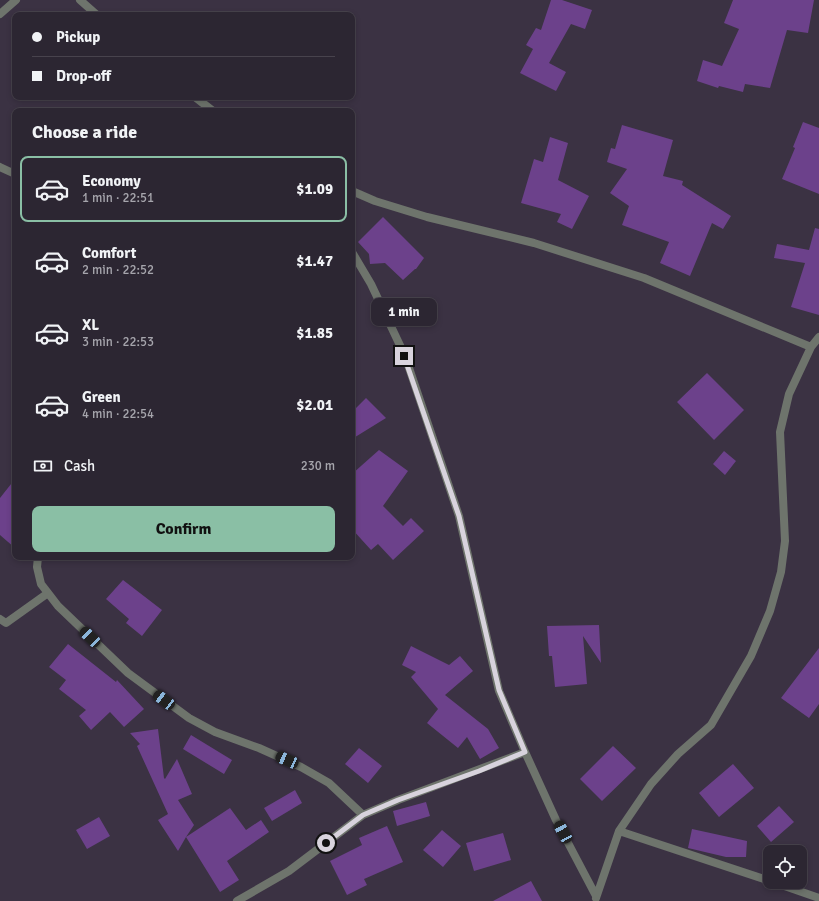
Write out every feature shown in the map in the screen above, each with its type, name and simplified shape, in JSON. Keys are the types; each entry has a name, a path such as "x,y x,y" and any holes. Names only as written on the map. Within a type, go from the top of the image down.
{"street":[{"path":"0,14 16,0"},
{"path":"80,0 94,12"},
{"path":"199,100 209,108"},
{"path":"0,167 12,173"},
{"path":"355,192 375,201 427,217 534,243 644,278 811,347"},
{"path":"355,257 371,284 404,356 459,516 499,690 556,820 596,898"},
{"path":"596,898 619,831 651,784 678,754 711,725 751,656 770,611 781,572 785,541 780,432 789,394 811,347 819,337"},
{"path":"38,560 37,567 41,584 58,606 128,673 189,718 215,732 259,748 301,767 329,783 363,815"},
{"path":"0,619 6,623 48,593"},
{"path":"236,901 288,871 363,815 398,800 479,771 525,752"},
{"path":"619,831 763,879"},
{"path":"793,889 819,898"}],"building":[{"path":"551,0 562,0 592,10 585,29 571,24 549,63 566,72 556,91 520,73 533,49 526,45 536,28 541,30"},
{"path":"733,0 814,0 808,33 787,30 770,88 745,84 743,92 719,86 718,88 697,81 703,60 722,66 739,29 724,23"},
{"path":"803,122 819,128 819,194 782,179 795,148 793,147"},
{"path":"622,125 673,140 663,176 683,181 682,185 731,216 723,229 712,223 690,276 660,263 669,242 622,225 629,206 610,193 627,169 607,162 611,148 615,149"},
{"path":"550,137 568,143 558,180 589,196 572,229 557,222 561,214 521,203 534,159 543,162"},
{"path":"383,217 424,258 416,269 403,280 385,263 370,264 369,254 358,242"},
{"path":"815,228 819,229 819,315 791,307 805,263 774,258 777,244 809,250"},
{"path":"707,373 744,410 714,440 677,402"},
{"path":"366,398 386,418 355,437 355,409"},
{"path":"379,450 408,471 383,506 403,526 411,518 424,531 393,560 378,544 371,550 355,532 355,471"},
{"path":"724,451 736,461 725,475 713,464"},
{"path":"12,483 12,545 0,535 0,498"},
{"path":"123,580 162,610 142,636 126,623 129,619 106,599"},
{"path":"599,625 601,663 583,636 587,684 555,687 552,656 549,656 547,626"},
{"path":"68,644 116,682 117,680 144,709 124,727 110,712 91,730 79,716 86,710 59,689 66,680 49,667"},
{"path":"411,646 449,665 460,656 473,671 445,695 488,729 499,748 480,759 467,737 458,748 427,723 438,709 411,677 416,672 402,665"},
{"path":"819,648 819,704 809,718 781,698"},
{"path":"158,729 164,778 165,779 177,759 192,794 178,800 194,825 178,851 158,820 168,814 137,746 140,744 130,733"},
{"path":"191,735 232,760 224,774 183,749"},
{"path":"613,746 636,768 602,801 580,779"},
{"path":"359,748 382,766 368,783 345,764"},
{"path":"733,764 754,788 719,817 699,793"},
{"path":"295,790 302,803 272,821 264,808"},
{"path":"426,802 430,816 397,826 393,811"},
{"path":"779,806 794,822 771,842 757,826"},
{"path":"230,808 246,830 261,820 269,832 227,861 239,880 220,892 186,837"},
{"path":"99,817 110,836 87,849 76,830"},
{"path":"387,826 403,862 364,879 367,885 347,895 330,861 362,845 359,838"},
{"path":"692,829 747,841 746,857 726,857 688,848"},
{"path":"442,830 461,846 443,867 423,850"},
{"path":"503,833 511,860 474,871 466,843"},
{"path":"531,881 542,901 493,901"}],"route":[{"path":"326,843 363,815 398,800 479,771 525,752 499,690 459,516 404,356"}]}
